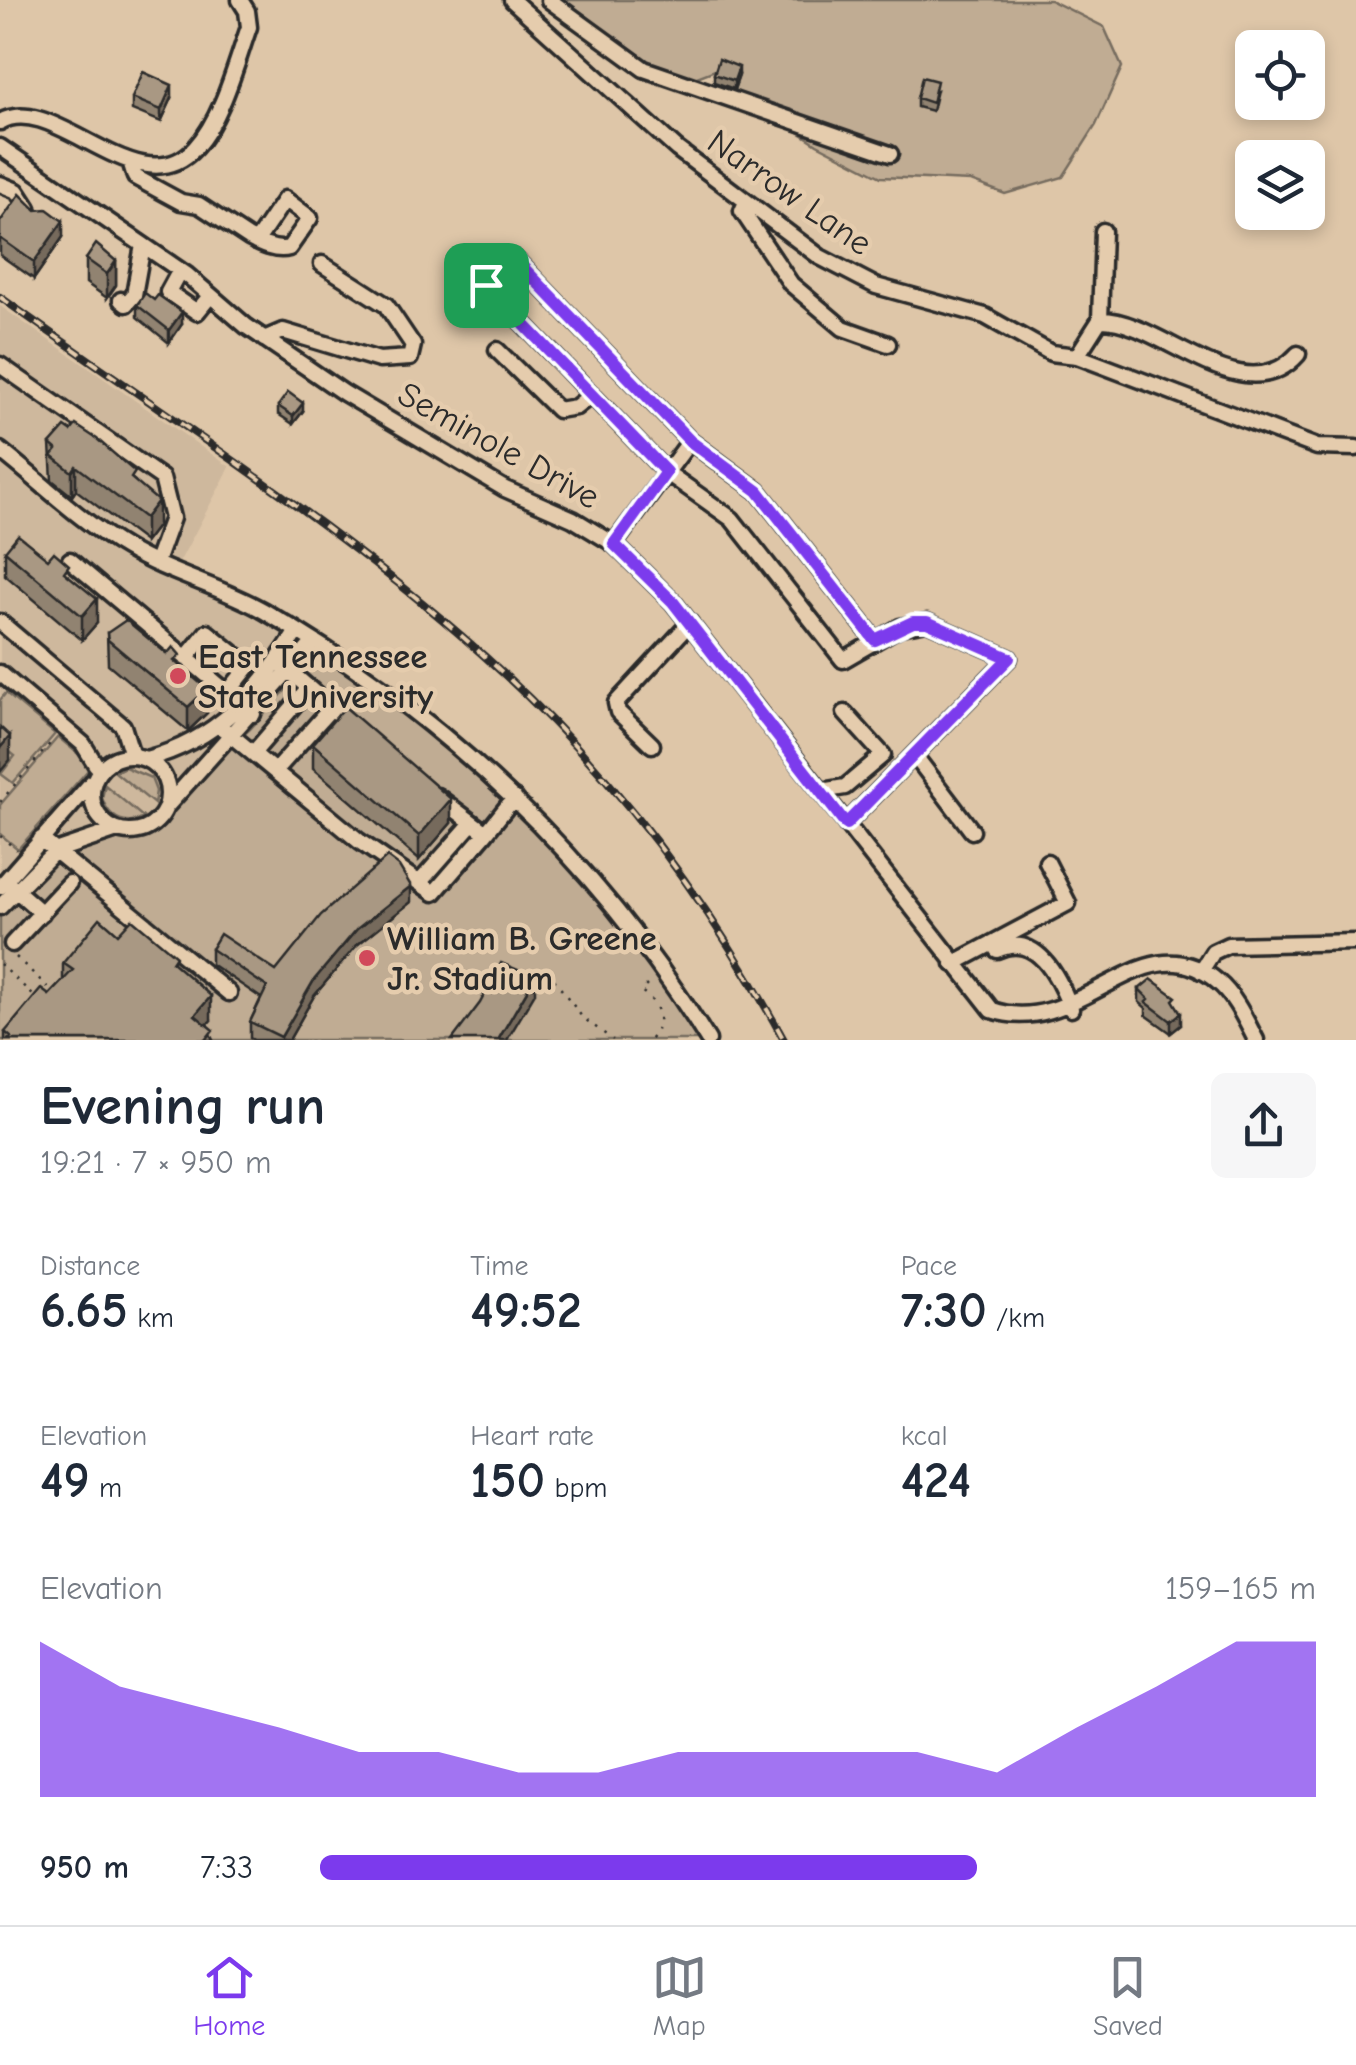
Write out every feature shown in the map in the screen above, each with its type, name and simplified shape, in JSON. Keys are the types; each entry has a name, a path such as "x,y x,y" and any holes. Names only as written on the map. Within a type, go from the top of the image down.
{"street":[{"path":"0,122 30,115 46,119 116,158 172,160 198,145 249,27 248,11 240,0"},
{"name":"Narrow Lane","path":"512,0 676,149 820,257 876,286 951,304 1051,353 1077,356 1317,447 1356,448"},
{"path":"549,0 644,69 890,154"},
{"name":"Seminole Drive","path":"0,147 180,270 264,339 505,489 574,519 614,544 657,583 690,623 980,998 1008,1018 1033,1023 1071,1009 1151,968 1184,965 1201,971"},
{"path":"130,160 135,178 180,202 199,206 256,242"},
{"path":"0,184 18,190 40,218"},
{"path":"746,202 742,211 792,284 843,328 888,344"},
{"path":"1077,356 1100,320 1103,230"},
{"path":"121,300 126,304 134,295 143,246"},
{"path":"846,824 1009,658 927,622 913,622 842,660 732,519 666,472 486,285 514,258 690,441 758,491 875,640"},
{"path":"264,339 283,331 379,360 410,358 413,344 386,305 322,264"},
{"path":"180,270 168,292 196,312 210,296"},
{"path":"1100,320 1116,320 1176,351 1251,375 1276,372 1298,354"},
{"path":"497,350 558,410 576,407 591,395"},
{"path":"0,366 162,478 172,518 156,562"},
{"path":"614,544 690,441"},
{"path":"0,450 126,548 228,592 313,643 430,726 514,798 621,916 708,1040"},
{"path":"70,560 253,714"},
{"path":"0,622 124,726 139,757 165,779 166,807"},
{"path":"652,744 618,712 616,703 690,623"},
{"path":"186,658 207,632 249,666 228,692"},
{"path":"0,907 7,886 34,840 95,773 111,760 182,750 220,726 296,632"},
{"path":"7,886 55,851 117,830 138,831 150,826 313,643"},
{"path":"277,660 362,735"},
{"path":"0,673 83,744 95,773 97,814 117,830"},
{"path":"254,752 309,688"},
{"path":"276,770 330,708"},
{"path":"821,791 845,787 884,755 845,713"},
{"path":"220,726 360,841 434,893 514,798"},
{"path":"915,756 972,831"},
{"path":"418,780 486,833"},
{"path":"420,882 472,823"},
{"path":"34,840 55,851 230,994"},
{"path":"956,968 1068,902 1046,862"},
{"path":"11,948 69,884"},
{"path":"7,886 42,913"},
{"path":"1256,1040 1220,983 1201,971 1213,952 1228,944 1356,942"},
{"path":"956,968 1005,946 1024,944 1050,969 1071,1009"}],"path":[{"path":"0,802 58,734"},
{"path":"0,836 18,851 34,840"},
{"path":"11,948 59,998"},
{"path":"0,964 39,1000"},
{"path":"548,971 582,1017 613,1040"},
{"path":"29,991 40,980"},
{"path":"647,986 641,991 656,1004 660,1018 650,1040"}],"shaded area":[{"path":"552,0 1050,0 1104,27 1122,67 1096,125 1063,177 1005,194 971,181 881,177 817,144 734,90 739,76 720,68 692,79 658,72"},
{"name":"East Tennessee State University","path":"0,306 230,467 173,574 265,611 309,639 426,731 542,837 613,917 700,1040 0,1040"},
{"name":"East Tennessee State University","path":"317,656 403,715 543,840 642,955 699,1040 0,1040 0,912 49,860 109,836 136,836 156,827 214,760 250,729"},
{"path":"6,693 55,734 13,783 1,774 15,756 0,744 0,700"},
{"path":"58,737 89,763 88,770 18,849 0,834 0,805"},
{"path":"125,767 151,778 156,791 154,804 115,772"},
{"path":"105,785 142,819 123,820 113,815 102,798"}],"building":[{"path":"719,59 739,67 734,81 714,74"},
{"path":"143,72 172,85 161,110 132,98"},
{"path":"922,77 937,81 932,103 917,98"},
{"path":"20,194 36,210 47,209 63,221 34,262 0,238 0,222"},
{"path":"96,244 116,261 107,274 86,259"},
{"path":"145,293 154,300 158,295 182,312 169,330 137,305"},
{"path":"288,392 303,403 293,416 278,406"},
{"path":"76,425 135,472 131,478 158,501 145,518 76,466 72,472 52,456 57,450 50,444 65,427 71,431"},
{"path":"18,535 48,559 54,552 69,565 64,572 97,599 82,616 5,551"},
{"path":"126,620 167,654 173,647 180,655 174,661 207,689 188,707 108,640 107,633"},
{"path":"345,707 451,799 419,836 313,744"},
{"path":"0,727 10,736 0,748"},
{"path":"387,857 399,866 411,886 357,929 314,980 281,1037 250,1022 267,987 211,949 220,934 276,971 321,915"},
{"path":"100,918 118,934 132,919 176,956 172,962 211,996 195,1015 213,1030 205,1040 8,1040 11,1037 5,1032 41,989 49,995 73,970 63,963"},
{"path":"501,963 535,977 498,1040 452,1040 480,1003"},
{"path":"1151,979 1176,997 1173,1000 1181,1013 1171,1021 1146,1002 1149,999 1139,989"}],"railway":[{"path":"0,297 322,524 385,572 504,674 585,756 659,846 725,941 784,1040"}],"place":[{"name":"East Tennessee State University","path":"178,676"},
{"name":"William B. Greene Jr. Stadium","path":"367,958"}],"route":[{"path":"514,258 659,412 690,441 758,491 875,640 913,622 927,622 1009,658 846,824 673,602 614,544 666,472 486,285 514,258"}]}
